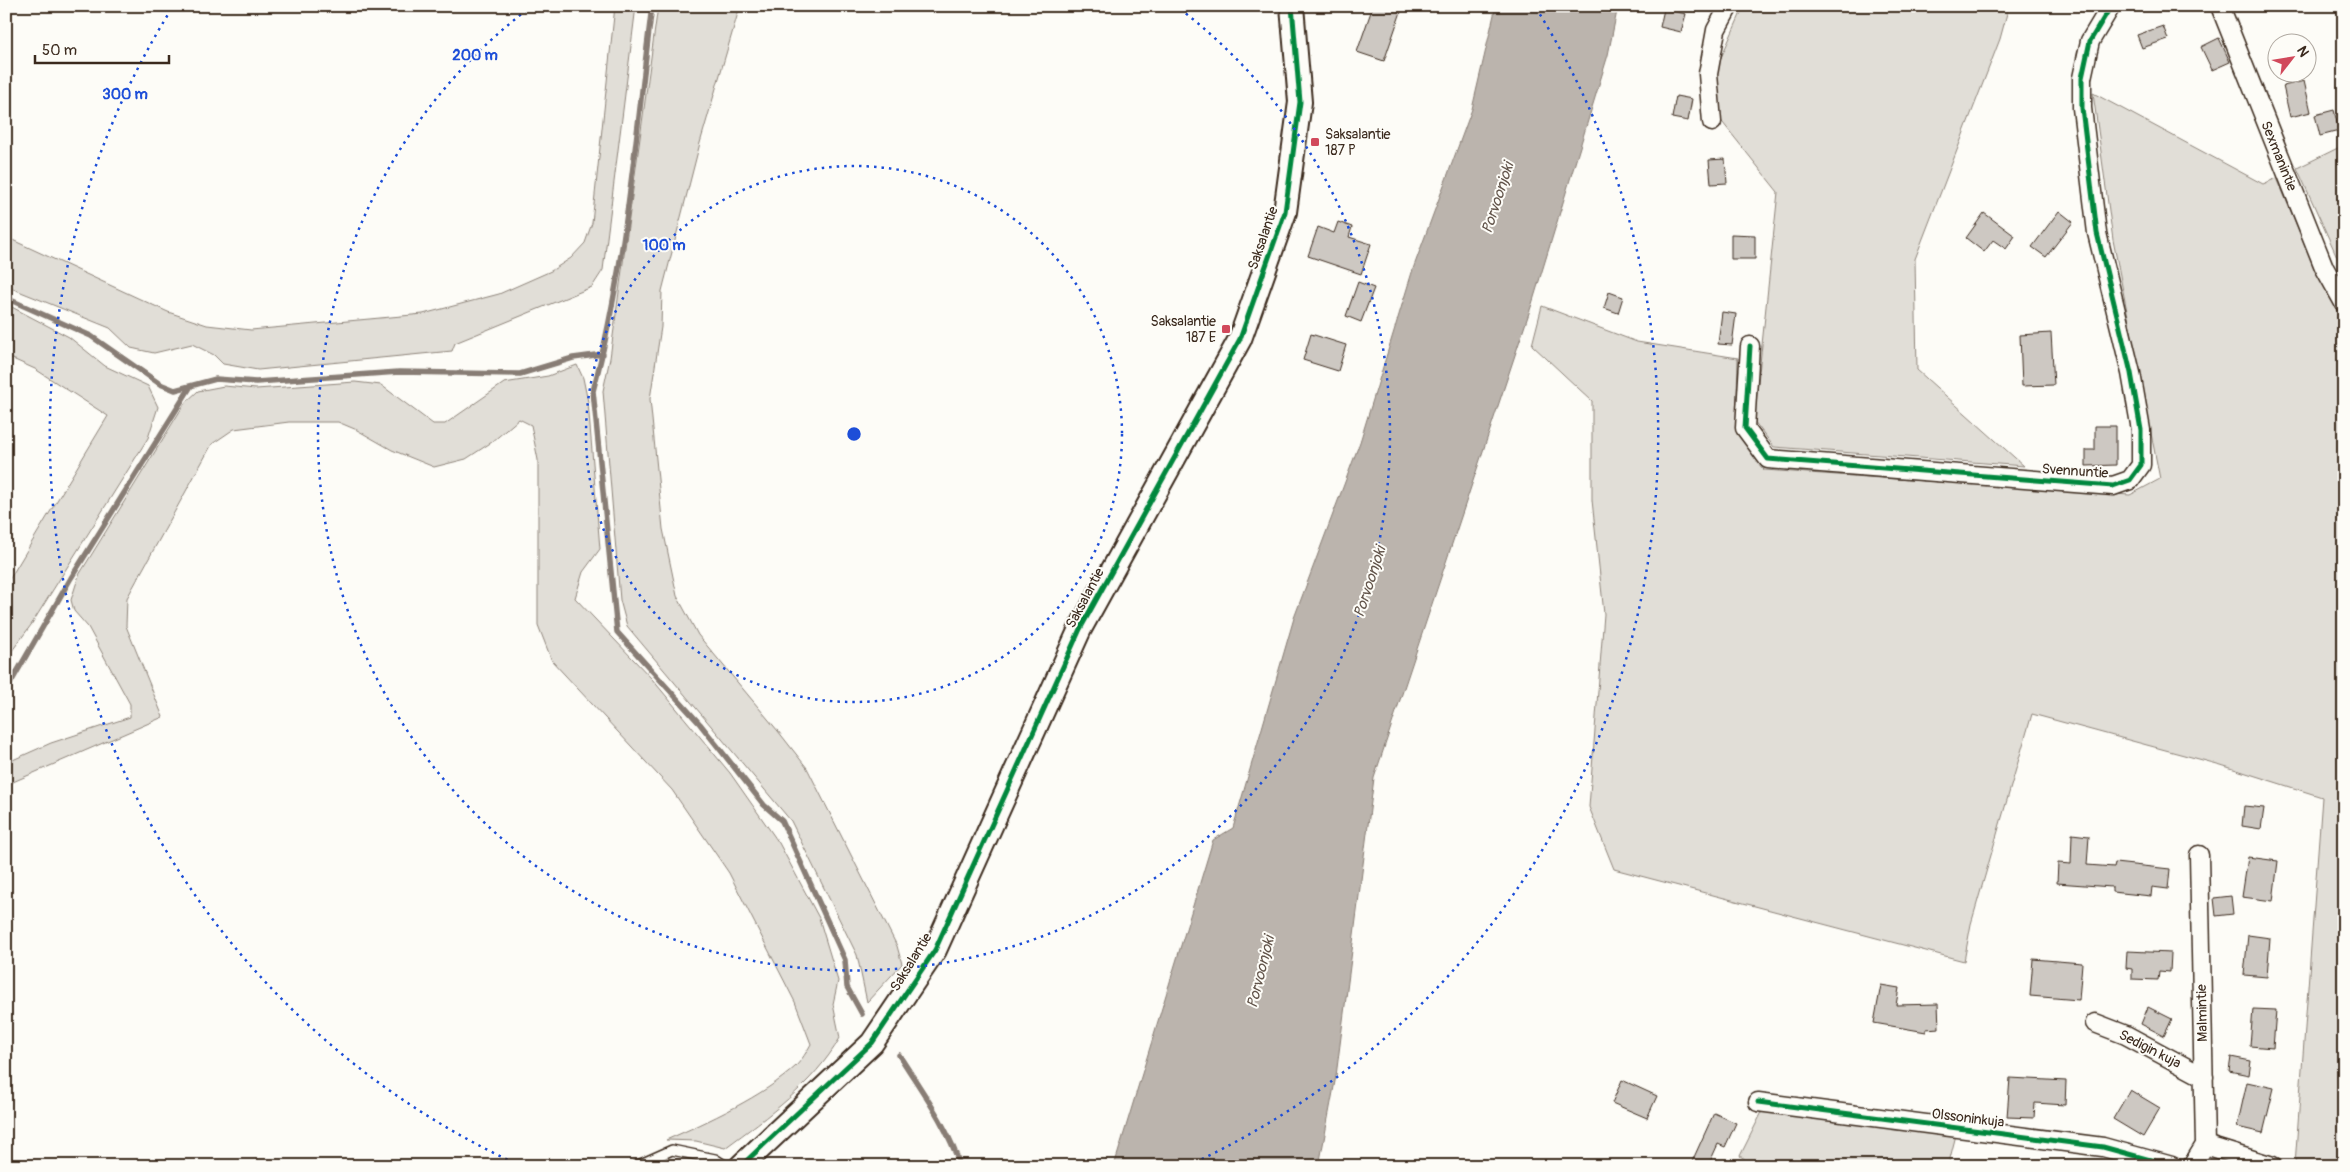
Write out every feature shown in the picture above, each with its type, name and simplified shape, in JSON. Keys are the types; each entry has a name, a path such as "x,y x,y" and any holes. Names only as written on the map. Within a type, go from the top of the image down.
{"street":[{"name":"Saksalantie","path":"741,1166 872,1043 934,950 1080,629 1240,339 1285,212 1300,102 1292,6"},
{"path":"1712,122 1708,74 1716,30 1730,6"},
{"name":"Svennuntie","path":"1750,346 1745,428 1768,458 2113,486 2130,480 2140,466 2141,430 2131,373 2097,234 2082,108 2082,78 2090,40 2111,6"},
{"name":"Sexmanintie","path":"2220,6 2324,267 2344,303"},
{"name":"Malmintie","path":"2198,855 2205,1146"},
{"name":"Sedigin kuja","path":"2095,1023 2126,1035 2204,1076"},
{"name":"Olssoninkuja","path":"1758,1102 2103,1147 2172,1166"},
{"path":"2192,1166 2205,1146 2273,1166"}],"lane":[{"path":"636,1166 672,1150 715,1159 726,1166"}],"shaded area":[{"path":"615,6 636,6 603,270 592,287 455,343 452,351 258,370 223,364 214,355 192,344 154,353 131,348 110,328 6,286 6,237 168,312 207,325 251,330 423,314 499,294 551,271 571,258 585,243 592,223"},
{"path":"658,6 740,6 700,143 662,291 661,327 650,399 663,529 677,596 698,635 807,768 897,946 902,964 867,1002 857,955 791,821 627,626 620,600 603,391 610,358"},
{"path":"1744,6 2009,6 2000,39 1915,259 1917,370 2024,466 1774,447 1754,421 1778,192 1703,98"},
{"path":"2093,93 2263,184 2277,178 2316,272 2344,323 2344,1166 2295,1164 2322,797 2221,765 2032,714 1971,924 1964,961 1614,869 1589,807 1604,614 1592,500 1592,401 1532,345 1542,306 1637,342 1738,358 1736,430 1764,470 2130,495 2160,479 2113,240"},
{"path":"2344,145 2344,272 2297,168"},
{"path":"6,304 69,337 105,366 148,386 158,407 148,438 31,625 6,659 6,585 108,416 35,369 6,356"},
{"path":"577,365 583,378 588,402 600,549 583,572 575,598 652,679 730,773 779,843 819,918 838,981 833,1004 840,1038 829,1055 817,1071 788,1099 725,1148 696,1141 666,1140 717,1117 768,1088 796,1066 811,1044 795,1002 729,873 672,790 552,661 538,625 538,460 531,425 519,419 492,442 466,459 434,467 392,450 357,430 338,422 289,422 234,429 212,444 127,598 126,626 163,717 6,785 6,763 51,743 130,717 130,704 88,627 74,611 71,600 79,575 185,403 198,391 224,386 256,389 355,382 381,385 433,424 445,424 504,383 548,376"},
{"path":"1764,1108 1956,1135 1948,1166 1755,1166 1740,1156"}],"water":[{"name":"Porvoonjoki","path":"1496,6 1618,6 1608,55 1532,304 1374,778 1336,1076 1319,1166 1114,1166 1213,840 1233,828 1294,618 1360,442 1413,269 1472,109"}],"building":[{"path":"1373,6 1403,6 1384,61 1357,52"},
{"path":"1664,9 1686,14 1681,32 1660,27"},
{"path":"2163,26 2168,39 2142,48 2137,35"},
{"path":"2219,38 2230,62 2212,70 2201,47"},
{"path":"2304,82 2311,112 2290,117 2283,86"},
{"path":"1676,96 1692,99 1688,121 1672,118"},
{"path":"2334,110 2339,131 2320,136 2315,115"},
{"path":"1725,159 1727,183 1711,184 1709,160"},
{"path":"2059,211 2073,222 2046,257 2032,247"},
{"path":"1984,213 2015,236 2006,249 1993,240 1984,252 1966,238"},
{"path":"1338,222 1352,227 1349,237 1371,244 1361,274 1308,256 1318,227 1334,233"},
{"path":"1731,234 1755,235 1755,259 1731,259"},
{"path":"1358,282 1374,288 1361,322 1346,316"},
{"path":"1609,292 1623,297 1618,313 1604,308"},
{"path":"1722,312 1736,314 1732,345 1718,344"},
{"path":"2051,333 2054,385 2022,386 2020,335"},
{"path":"1311,334 1346,345 1338,371 1303,360"},
{"path":"2095,426 2116,426 2116,465 2086,466 2086,450 2095,450"},
{"path":"2244,806 2264,808 2261,829 2242,826"},
{"path":"2072,834 2089,836 2087,865 2114,867 2115,863 2170,869 2168,889 2152,887 2151,896 2112,892 2112,887 2057,883 2058,863 2071,864"},
{"path":"2248,857 2278,861 2273,901 2242,897"},
{"path":"2231,896 2233,914 2216,916 2214,898"},
{"path":"2248,935 2270,938 2267,977 2244,975"},
{"path":"2127,951 2171,953 2170,972 2159,971 2158,980 2132,979 2132,969 2126,968"},
{"path":"2033,959 2082,963 2079,1000 2030,996"},
{"path":"1881,985 1899,988 1896,1005 1938,1004 1939,1028 1926,1029 1926,1032 1874,1023"},
{"path":"2148,1007 2172,1019 2164,1036 2141,1024"},
{"path":"2253,1009 2276,1010 2273,1048 2250,1046"},
{"path":"2231,1057 2251,1061 2249,1075 2229,1071"},
{"path":"2010,1078 2066,1081 2065,1105 2035,1103 2034,1118 2007,1117"},
{"path":"1622,1080 1657,1096 1647,1118 1612,1103"},
{"path":"2247,1082 2274,1088 2263,1133 2237,1127"},
{"path":"2130,1090 2160,1108 2143,1137 2113,1119"},
{"path":"1714,1113 1736,1123 1725,1147 1718,1144 1708,1166 1690,1166"}],"waterway":[{"path":"652,6 622,248 614,296 593,391 617,632 700,724 764,805 782,821 845,960 847,987 862,1014"},
{"path":"6,298 91,336 160,384 175,390 216,379 256,382 399,372 520,374 573,358 603,354"},
{"path":"6,691 71,578 191,386"},
{"path":"899,1055 941,1123 960,1166"}],"cycle path":[{"path":"741,1166 872,1043 935,950 1080,629 1240,339 1285,212 1300,102 1292,6"},
{"path":"1750,346 1745,428 1768,459 2113,486 2130,480 2141,465 2141,430 2131,373 2097,233 2082,108 2082,78 2090,41 2111,6"},
{"path":"1758,1102 2103,1147 2172,1166"}],"place":[{"name":"Saksalantie 187 P","path":"1315,142"},
{"name":"Saksalantie 187 E","path":"1226,329"}]}
